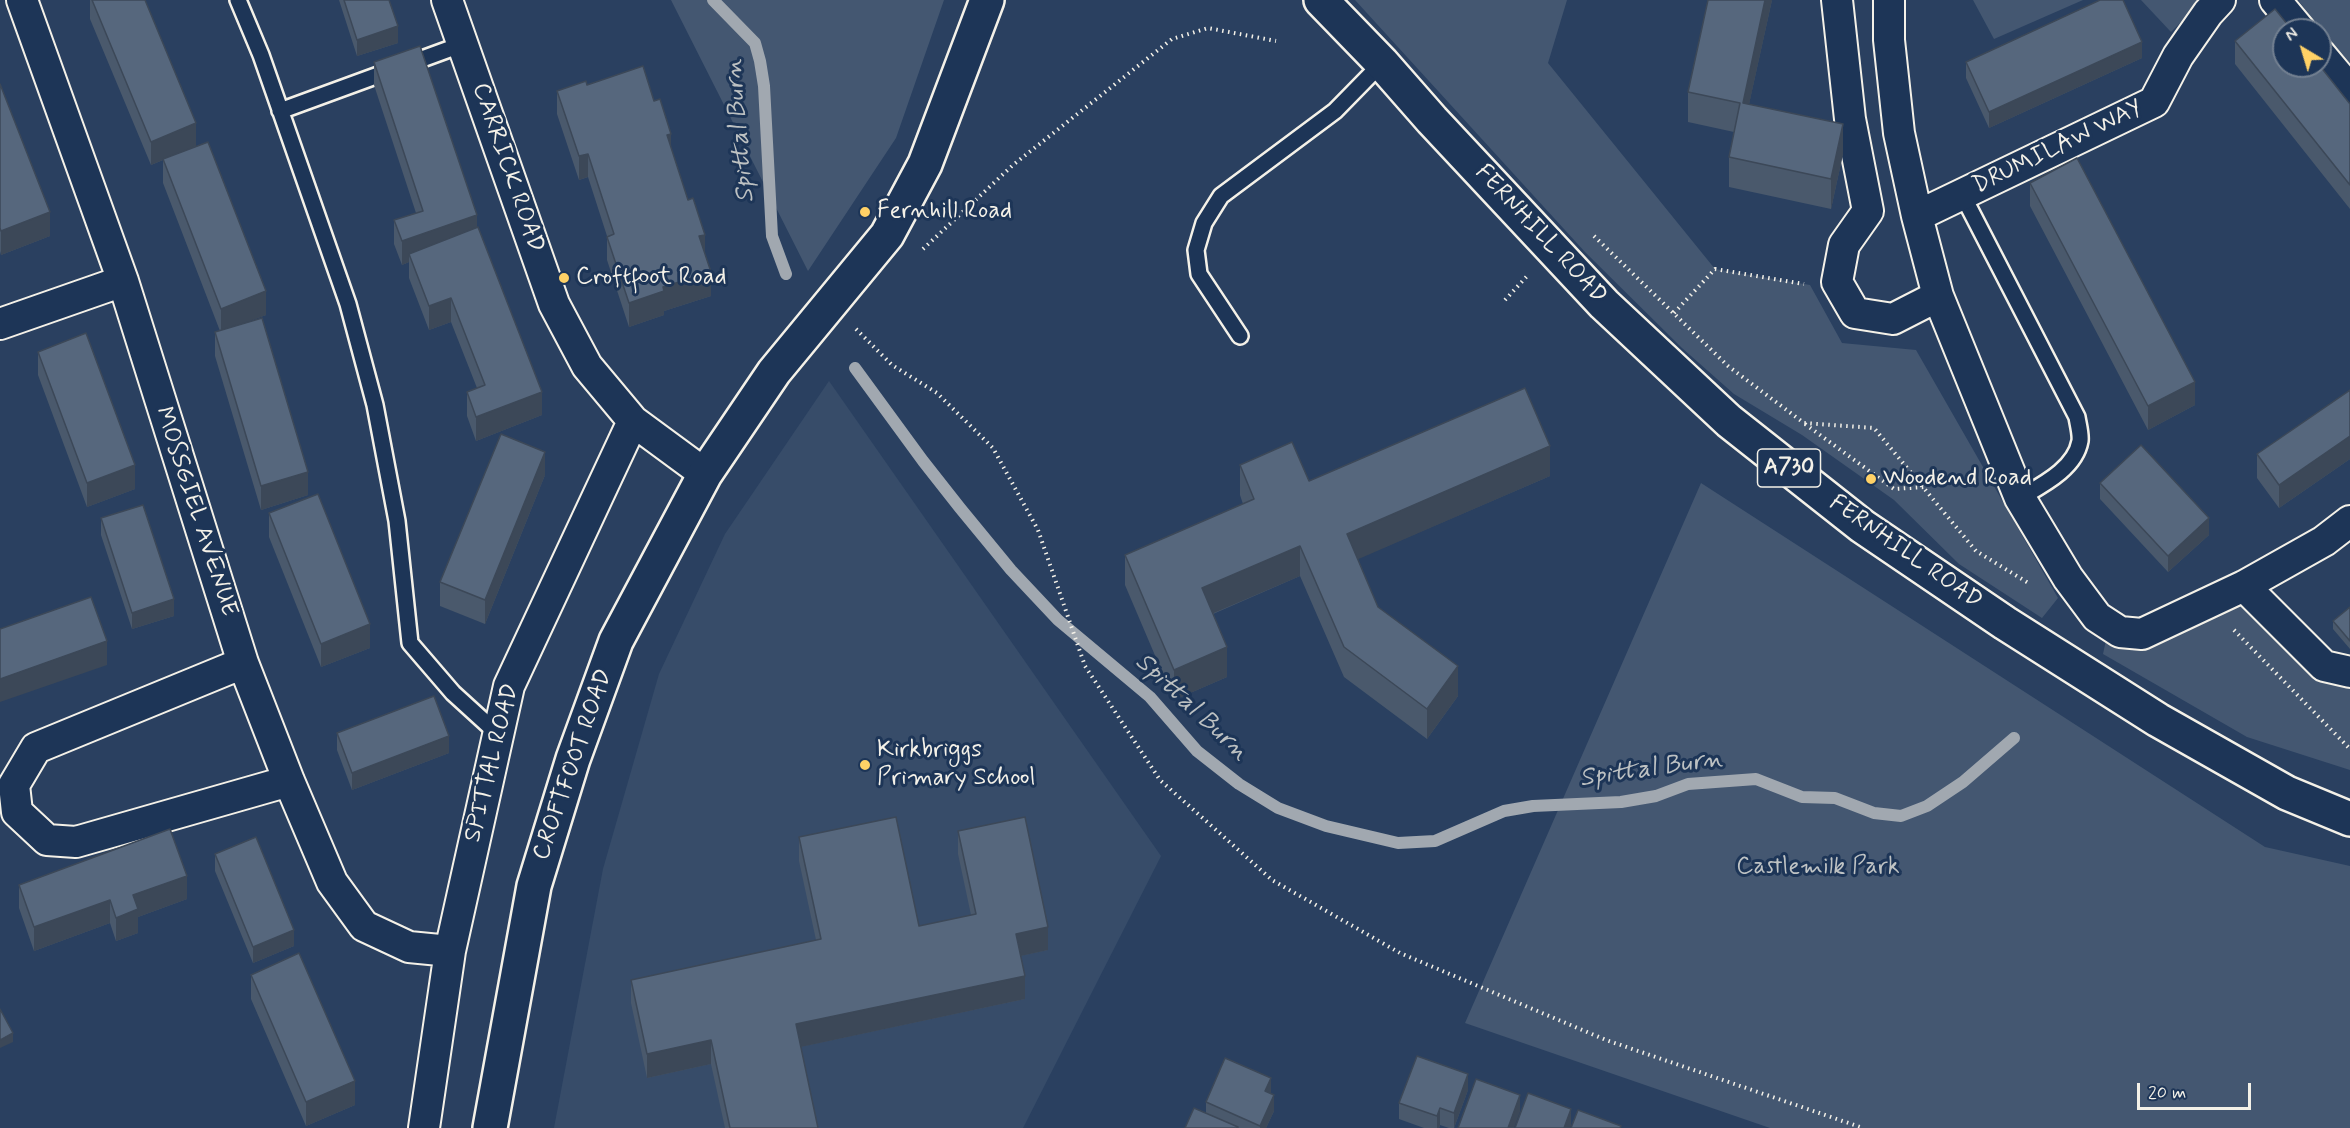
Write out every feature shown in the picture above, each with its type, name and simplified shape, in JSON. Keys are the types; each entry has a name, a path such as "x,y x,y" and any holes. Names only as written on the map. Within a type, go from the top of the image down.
{"main road":[{"name":"CROFTFOOT ROAD","path":"490,1128 534,886 573,759 616,641 705,474 774,372 887,235 925,164 987,0"},
{"name":"FERNHILL ROAD","path":"1321,0 1604,304 1730,421 1862,526 2005,623 2158,720 2287,793 2350,819"}],"street":[{"name":"MOSSGIEL AVENUE","path":"22,0 123,281 243,663 289,781 332,882 364,926 409,947 450,951"},
{"name":"CARRICK ROAD","path":"447,0 554,304 587,366 633,421 705,474"},
{"path":"1837,0 1850,119 1868,211 1844,246 1837,282 1855,314 1893,319 1938,296"},
{"path":"1889,0 1889,40 1899,133 1917,216 1938,296 2020,498 2068,578 2097,617 2120,632 2142,634 2244,586 2324,541 2350,520"},
{"name":"DRUMILAW WAY","path":"1917,216 2154,102 2178,56 2208,13 2220,0"},
{"path":"2275,0 2290,18"},
{"path":"2332,68 2350,90"},
{"path":"0,324 123,281"},
{"name":"SPITTAL ROAD","path":"424,1128 450,951 509,686 633,421"},
{"path":"2244,586 2324,666 2350,672"},
{"path":"243,663 36,748 14,785 17,812 47,840 76,842 289,781"}],"lane":[{"path":"238,0 348,304 375,405 397,521 410,643 453,693 498,734"},
{"path":"280,111 463,44"},
{"path":"1240,336 1199,274 1196,250 1204,223 1221,196 1335,111 1382,63"},
{"path":"1962,194 2077,417 2080,440 2069,462 2053,478 2020,498"}],"path":[{"path":"920,252 1013,165 1172,39 1208,28 1276,41"},
{"path":"1589,232 1728,366 1894,489 1925,487"},
{"path":"1674,314 1715,269 1810,285 1837,282"},
{"path":"830,303 892,365 937,393 993,448 1038,530 1085,666 1160,780 1272,880 1400,953 1606,1040 1863,1128"},
{"path":"1804,423 1874,428 1976,550 2022,580 2044,591 2068,578"},
{"path":"2208,603 2350,748"}],"shaded area":[{"name":"Kirkbriggs Primary School","path":"829,381 1161,856 1023,1128 554,1128 603,869 659,674 725,534"}],"green space":[{"path":"671,0 944,0 896,138 808,271"},
{"path":"1355,0 1567,0 1548,63 1715,269 1810,285 1842,343 1916,350 2058,598 2042,618 1959,564 1894,500 1802,435 1734,394 1682,348 1585,252"},
{"path":"1973,0 2083,0 1994,39"},
{"path":"2141,0 2203,0 2171,32"},
{"path":"2298,0 2350,0 2350,66 2332,43 2332,18 2312,18"},
{"name":"Castlemilk Park","path":"1701,483 2265,847 2350,866 2350,1128 1770,1128 1465,1023"},
{"path":"2242,605 2350,684 2350,770 2247,737 2103,654 2106,640 2135,647 2177,635"}],"building":[{"path":"92,0 145,0 196,123 151,142"},
{"path":"344,0 389,0 398,26 357,40"},
{"path":"1708,0 1765,0 1743,103 1843,124 1831,179 1729,157 1740,103 1688,92"},
{"path":"2100,0 2123,0 2142,42 1989,112 1966,62"},
{"path":"2275,9 2282,18 2272,18 2272,78 2329,78 2350,104 2350,185 2235,41"},
{"path":"420,46 477,215 402,241 394,220 423,211 374,62"},
{"path":"643,66 654,101 660,99 671,134 667,135 688,200 693,198 705,235 699,236 711,272 663,287 664,291 629,303 607,237 614,234 588,154 579,156 557,91 586,81 587,85"},
{"path":"0,84 50,212 1,231 0,228"},
{"path":"208,142 266,291 221,309 163,159"},
{"path":"2077,158 2195,382 2148,406 2030,183"},
{"path":"478,227 542,392 476,417 467,392 485,385 451,298 429,306 409,254"},
{"path":"262,318 308,472 261,486 215,332"},
{"path":"86,333 135,465 87,483 38,352"},
{"path":"1525,388 1550,446 1347,534 1378,607 1458,666 1427,709 1344,647 1300,546 1202,588 1227,647 1174,670 1125,555 1254,499 1240,465 1292,442 1309,481"},
{"path":"2350,390 2350,436 2279,485 2257,454"},
{"path":"501,434 545,452 485,600 440,582"},
{"path":"2141,445 2209,518 2168,556 2100,483"},
{"path":"318,494 370,624 321,644 269,513"},
{"path":"143,505 174,599 132,613 101,518"},
{"path":"91,597 107,641 0,679 0,629"},
{"path":"2350,607 2350,641 2333,621"},
{"path":"434,696 449,736 352,773 337,733"},
{"path":"896,817 919,926 976,914 958,831 1025,817 1048,927 1016,934 1025,976 796,1024 818,1128 730,1128 711,1040 647,1054 631,980 821,939 799,837"},
{"path":"170,829 187,876 133,895 138,909 116,918 110,900 34,927 19,885"},
{"path":"256,837 294,930 253,947 215,854"},
{"path":"299,953 355,1081 306,1102 251,975"},
{"path":"0,1009 13,1033 0,1040"},
{"path":"1417,1056 1468,1074 1454,1113 1440,1108 1437,1116 1399,1103"},
{"path":"1225,1058 1271,1078 1265,1091 1274,1095 1260,1126 1206,1102"},
{"path":"1476,1079 1520,1095 1508,1128 1458,1128"},
{"path":"1528,1093 1571,1109 1564,1128 1515,1128"},
{"path":"1194,1108 1238,1127 1238,1128 1185,1128"},
{"path":"1578,1110 1621,1126 1620,1128 1571,1128"}],"waterway":[{"name":"Spittal Burn","path":"713,0 755,43 760,61 764,86 772,236 786,274"},
{"name":"Spittal Burn","path":"855,368 960,508 1011,570 1058,620 1150,697 1197,751 1239,784 1278,808 1326,826 1398,843 1435,841 1504,811 1533,806 1621,802 1656,796 1688,784 1756,779 1802,797 1835,798 1874,813 1901,816 1927,806 1963,782 2014,738"}],"place":[{"name":"Fernhill Road","path":"865,212"},
{"name":"Croftfoot Road","path":"564,278"},
{"name":"Woodend Road","path":"1871,479"},
{"name":"Kirkbriggs Primary School","path":"865,765"}]}
